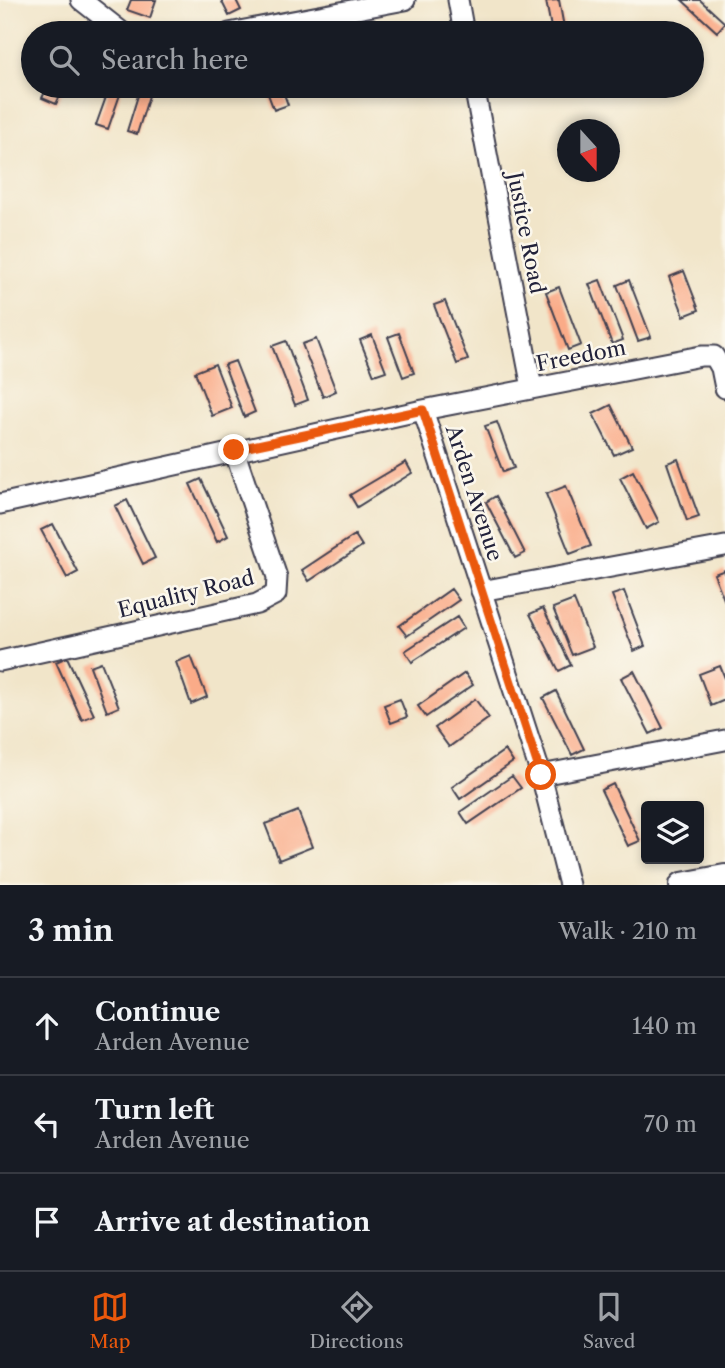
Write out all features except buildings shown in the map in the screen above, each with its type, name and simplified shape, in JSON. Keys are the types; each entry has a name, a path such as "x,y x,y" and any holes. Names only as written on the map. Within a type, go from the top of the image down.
{"street":[{"path":"81,0 108,21"},
{"path":"293,21 405,0"},
{"path":"458,0 462,21"},
{"name":"Justice Road","path":"476,98 533,388"},
{"name":"Freedom","path":"423,410 701,356 714,356 721,368 725,388"},
{"name":"Arden Avenue","path":"0,504 423,410 541,775 569,885"},
{"name":"Equality Road","path":"0,661 257,604 276,594 277,577 234,450"},
{"path":"481,591 725,546"},
{"path":"541,775 725,740"},
{"path":"682,885 725,877"}],"route":[{"path":"234,450 423,410 541,775"}]}
